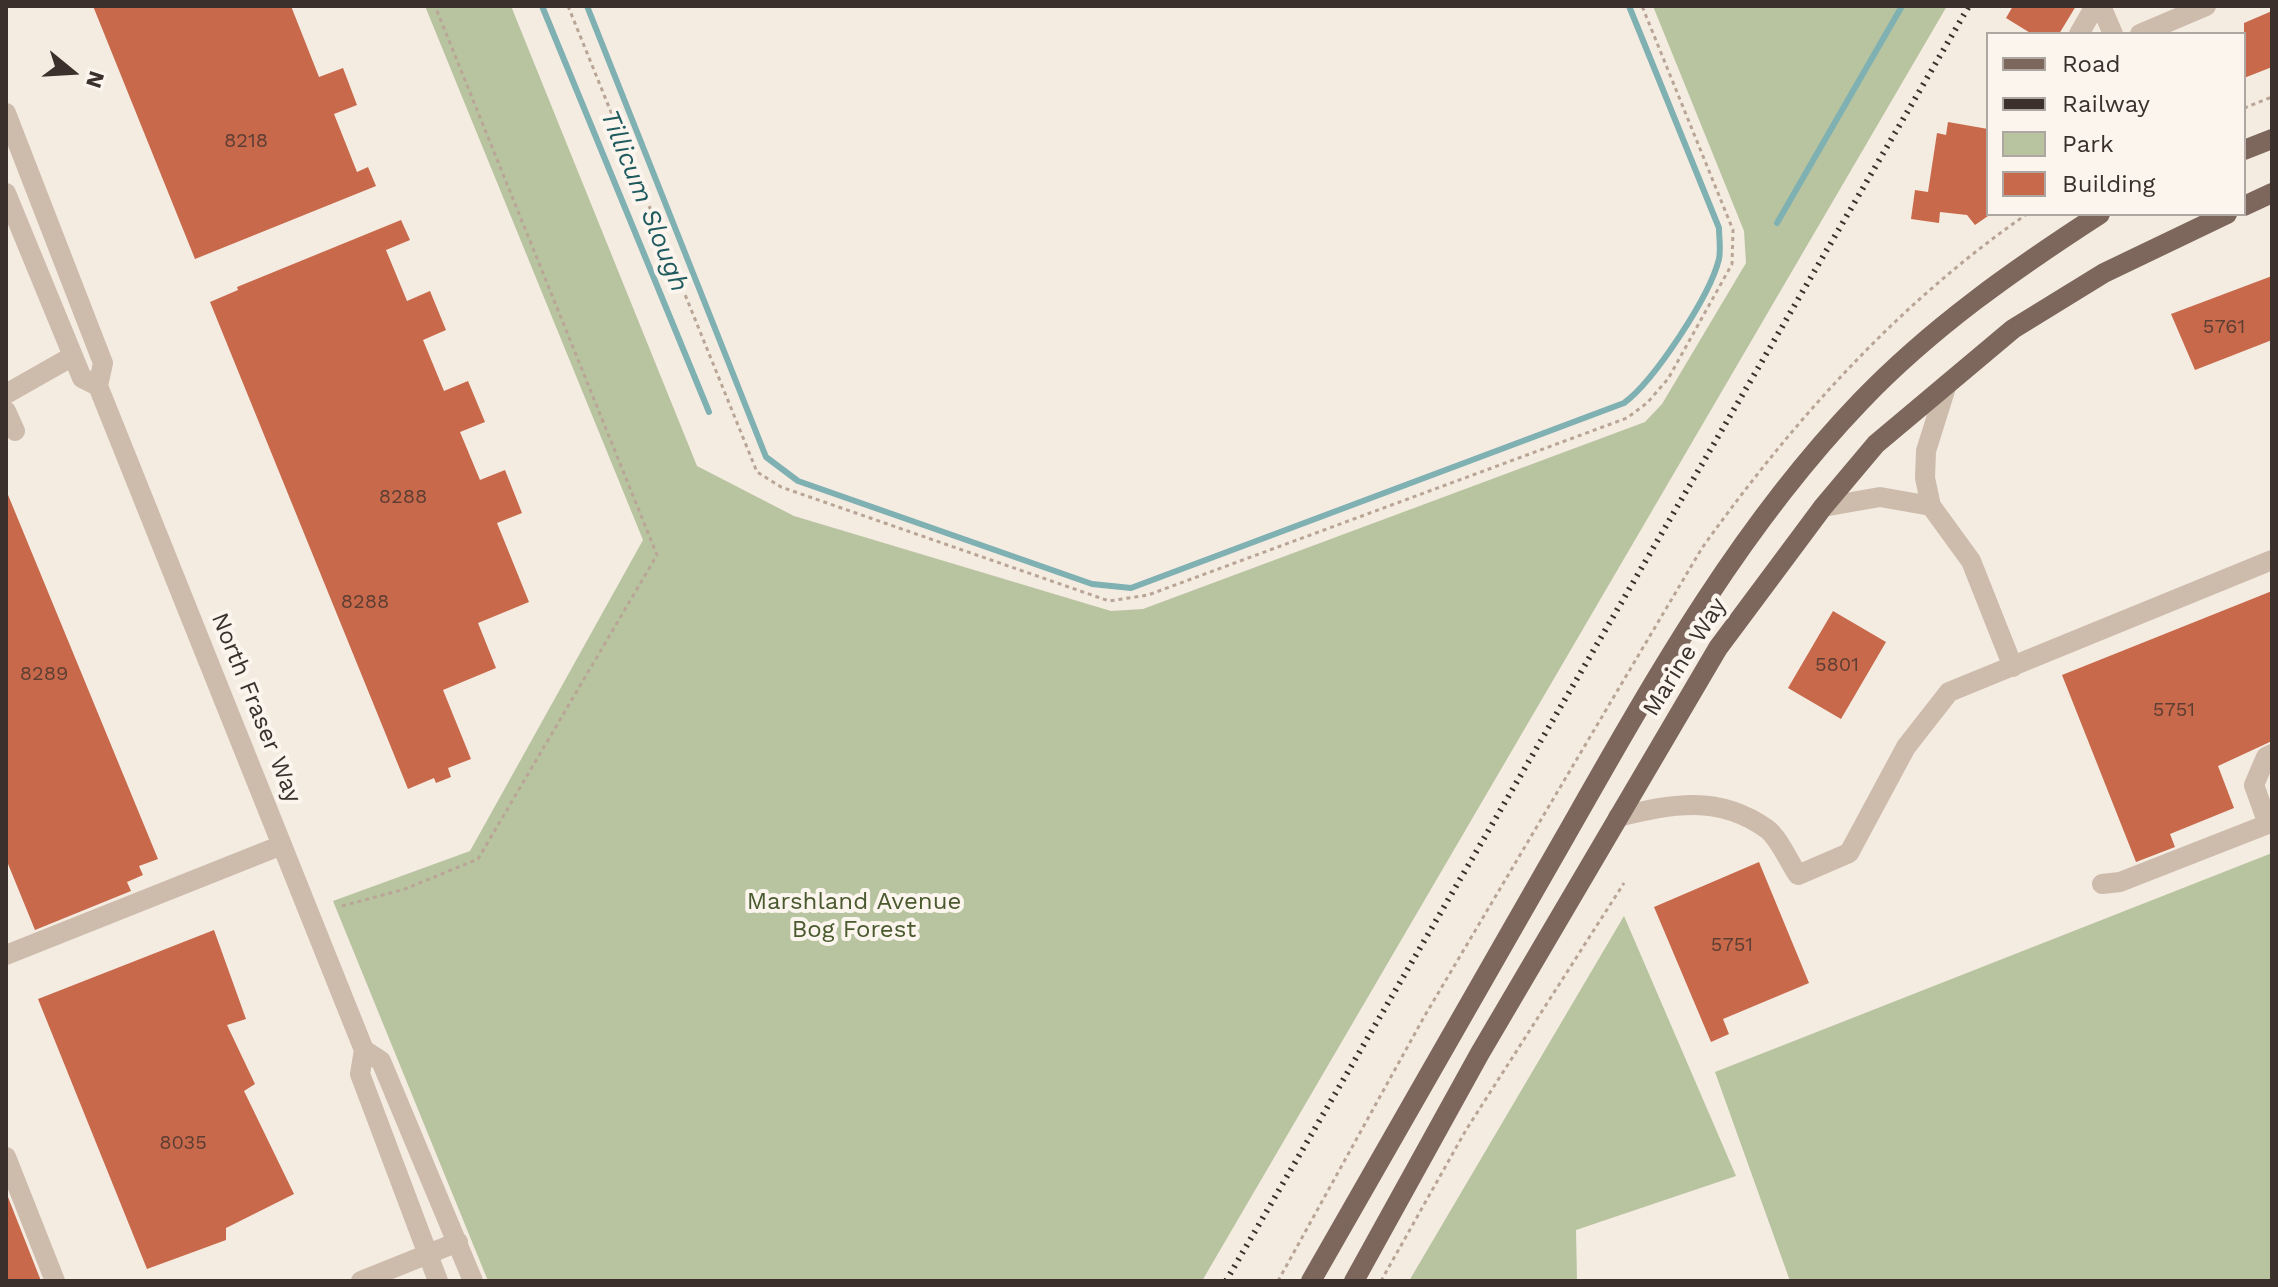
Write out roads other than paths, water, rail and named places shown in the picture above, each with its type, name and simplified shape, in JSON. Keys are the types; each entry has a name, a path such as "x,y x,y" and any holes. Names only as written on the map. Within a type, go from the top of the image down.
{"main road":[{"path":"2246,149 2272,139"},
{"path":"2246,205 2272,193"},
{"name":"Marine Way","path":"1311,1281 1643,700 1747,535 1812,455 1923,340 2023,265 2097,216"},
{"name":"Marine Way","path":"1354,1281 1480,1053 1718,648 1823,507 1876,444 2013,329 2104,273 2223,216"}],"street":[{"path":"2080,32 2095,6"},
{"path":"2101,6 2112,32"},
{"path":"2145,32 2206,6"},
{"name":"North Fraser Way","path":"6,113 103,363 98,386 364,1050 360,1074 438,1281"},
{"name":"North Fraser Way","path":"6,193 82,378 98,386"},
{"path":"6,394 73,356"},
{"path":"1947,384 1926,451 1925,478 1931,506 1971,561 2013,667"},
{"path":"6,411 15,431"},
{"path":"1823,507 1880,497 1931,506"},
{"path":"1618,817 1656,808 1711,803 1768,830 1798,875 1849,853 1906,747 1949,692 2101,627 2272,560"},
{"path":"2102,884 2120,882 2268,824 2254,785 2266,757 2272,754"},
{"path":"6,955 282,845"},
{"name":"North Fraser Way","path":"364,1050 381,1061 458,1242 465,1279"},
{"path":"6,1157 55,1281"},
{"path":"361,1281 458,1242"}],"waterway":[{"name":"Tillicum Slough","path":"542,6 709,412"},
{"path":"587,6 766,457 798,481 1092,584 1131,588 1624,403 1650,376 1693,315 1714,275 1720,255 1719,228 1629,6"},
{"path":"1777,223 1902,6"}],"railway":[{"path":"1226,1281 1969,6"}],"park label":[{"name":"Marshland Avenue Bog Forest","path":"854,916"}]}
